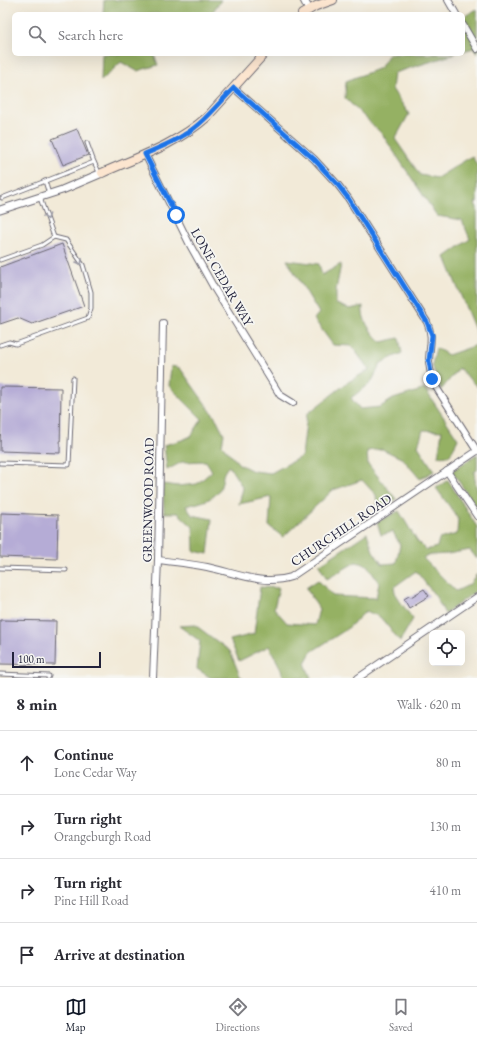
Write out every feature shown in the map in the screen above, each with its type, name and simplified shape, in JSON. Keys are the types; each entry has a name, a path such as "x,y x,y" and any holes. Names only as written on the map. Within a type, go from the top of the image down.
{"main road":[{"path":"305,12 333,0"},
{"path":"101,174 172,142 196,126 207,117 262,56"}],"street":[{"path":"304,0 305,12"},
{"path":"448,0 455,12"},
{"path":"465,28 477,49"},
{"path":"234,88 314,159 328,173 348,198 427,322 432,335 429,361 432,379 477,451"},
{"name":"LONE CEDAR WAY","path":"145,154 190,245 223,304 280,395 293,403"},
{"path":"0,210 49,195 101,174"},
{"name":"GREENWOOD ROAD","path":"153,678 158,560 163,323"},
{"name":"CHURCHILL ROAD","path":"158,560 206,567 265,581 282,580 299,573 335,546 477,451"},
{"path":"447,471 477,516"},
{"path":"358,678 477,597"}],"lane":[{"path":"87,143 94,162 101,174"},
{"path":"2,198 94,162"},
{"path":"45,181 49,195"},
{"path":"40,198 54,237"},
{"path":"0,260 42,245 54,237 66,240 83,265 91,292 91,308 88,318 16,344 8,342 0,345"},
{"path":"0,463 69,465 73,378"},
{"path":"0,568 66,570"},
{"path":"0,674 49,676 48,678"}],"green space":[{"path":"104,0 221,0 212,12 103,12"},
{"path":"477,9 477,54 474,48 465,50 465,16"},
{"path":"102,56 155,56 158,65 137,71 121,62 101,81"},
{"path":"388,56 449,56 394,73 392,89 409,114 395,139 420,175 437,178 472,156 477,165 477,202 475,203 477,208 477,335 445,257 470,239 462,220 437,216 382,134 345,98 346,81 380,68"},
{"path":"287,260 319,264 322,275 341,264 336,290 336,304 350,309 363,306 365,321 381,342 399,338 402,353 381,363 371,383 351,398 360,409 380,407 393,399 425,389 458,439 450,455 438,456 442,431 423,430 418,446 434,471 420,479 403,459 382,449 367,451 368,464 396,499 378,515 376,495 362,480 333,490 283,537 269,526 271,497 239,504 243,488 229,466 225,471 221,486 216,495 196,504 186,506 192,515 212,519 208,554 194,551 193,527 178,513 164,513 163,484 178,486 197,484 212,471 206,461 182,462 167,470 164,445 191,436 202,419 169,386 171,366 180,368 217,420 224,434 222,445 239,464 253,471 271,473 302,456 307,414 348,382 369,370 352,346 333,345 314,319 319,313"},
{"path":"477,345 477,387 459,368 441,390 432,365 436,348 448,355"},
{"path":"477,454 477,470 474,472 477,489 477,509 452,471"},
{"path":"448,480 477,527 477,559 470,550 431,555 423,558 456,591 469,585 477,574 477,590 445,614 436,597 416,571 394,587 396,596 413,619 400,641 380,617 366,611 347,629 311,652 305,663 311,678 284,678 269,646 239,661 230,640 254,634 260,587 279,588 274,608 287,623 315,625 319,609 306,588 318,580 333,596 376,598 379,583 367,565 356,562 327,579 319,565 367,533 373,551 382,564 396,563 400,545 393,532 381,535 377,522 399,511 417,541 426,550 437,547 439,539 457,534 458,518 436,488"},
{"path":"195,625 230,651 240,676 243,678 211,678 197,669 200,641 179,626"}],"building":[{"path":"77,129 88,155 63,165 52,139"},
{"path":"62,244 84,306 32,324 18,318 0,324 0,267"},
{"path":"0,387 61,388 60,453 0,451"},
{"path":"1,513 58,515 57,559 0,557"},
{"path":"424,589 429,596 409,608 404,599 409,596 411,597"},
{"path":"0,620 56,621 55,665 0,664"}],"route":[{"path":"176,215 145,154 185,135 207,117 234,88 314,159 328,173 348,198 430,328 432,342 429,361 432,379"}]}
